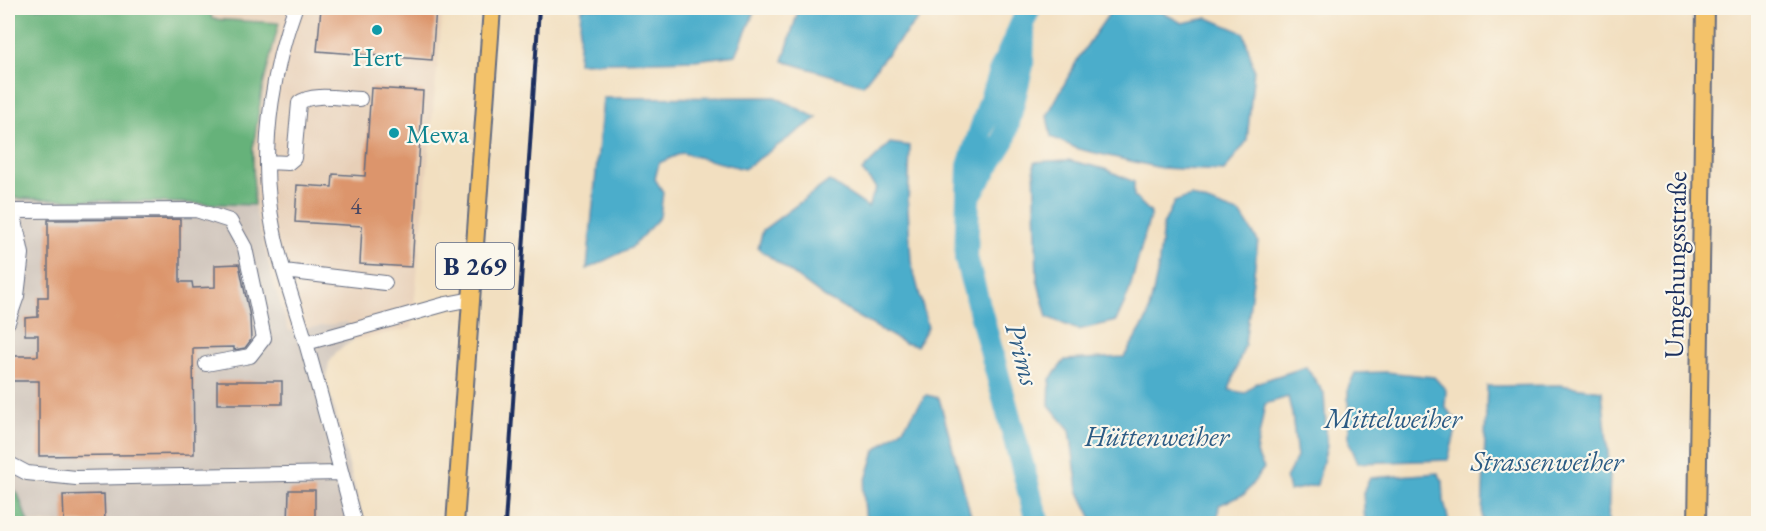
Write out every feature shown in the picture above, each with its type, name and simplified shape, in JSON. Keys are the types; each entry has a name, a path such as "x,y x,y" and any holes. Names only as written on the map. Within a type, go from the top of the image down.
{"main road":[{"name":"B 269","path":"455,524 492,8"},
{"name":"Umgehungsstraße","path":"1697,524 1705,8"}],"street":[{"path":"295,8 285,35 269,123 269,201 284,271 355,524"},
{"path":"268,162 288,163 294,158 299,103 302,100 312,97 360,99"},
{"path":"8,322 17,296 22,254 10,211 196,210 230,221 245,248 264,338 250,356 206,364"},
{"path":"284,271 385,283"},
{"path":"306,343 446,304 472,299"},
{"path":"8,463 27,473 76,478 341,473"}],"shaded area":[{"path":"210,8 443,8 412,328 354,340 347,322 289,332 274,285 254,205 253,149 262,90 278,23 212,19"},
{"path":"8,198 254,205 274,285 289,331 347,322 354,340 337,351 329,363 326,378 364,523 28,523 18,494 8,485"}],"green space":[{"path":"8,8 210,8 212,19 279,23 262,90 253,149 254,205 8,198"},
{"path":"8,485 18,494 28,523 8,523"}],"water":[{"path":"581,8 756,8 736,55 695,60 578,63"},
{"path":"799,8 928,8 863,85 783,61"},
{"path":"1113,8 1154,8 1182,23 1208,18 1244,33 1254,69 1247,141 1224,171 1161,168 1078,149 1051,137 1047,116 1079,57"},
{"path":"775,97 817,118 744,169 682,153 659,163 655,179 663,192 660,217 631,248 587,269 603,98"},
{"path":"890,143 910,146 908,207 911,261 928,327 917,346 904,343 824,297 758,248 763,230 829,181 868,207 876,188 862,171"},
{"path":"1068,160 1105,169 1134,182 1134,196 1151,213 1128,295 1116,321 1078,330 1047,317 1037,279 1034,162"},
{"name":"Hüttenweiher","path":"1191,196 1241,214 1258,241 1245,344 1229,390 1245,393 1256,383 1306,367 1324,393 1327,446 1317,485 1289,491 1286,478 1297,457 1288,397 1265,404 1256,453 1264,468 1245,494 1219,505 1217,523 1094,523 1078,490 1070,430 1049,405 1050,379 1065,360 1124,357 1147,319 1158,270 1163,225 1174,202"},
{"name":"Mittelweiher","path":"1386,372 1434,377 1446,390 1445,407 1458,422 1448,460 1358,463 1349,442 1348,388 1355,373"},
{"name":"Strassenweiher","path":"1560,385 1602,391 1610,473 1608,523 1489,523 1482,519 1487,386"},
{"path":"926,395 939,398 973,523 866,523 863,489 875,451 904,427"},
{"path":"1438,473 1443,481 1444,501 1449,523 1365,523 1363,493 1370,478"}],"building":[{"name":"Hert","path":"321,8 436,8 432,60 317,51"},
{"path":"371,88 423,91 412,267 360,264 362,226 295,222 297,185 332,187 333,174 365,176"},
{"path":"180,219 180,282 192,282 193,288 215,287 215,265 239,264 250,317 251,340 245,348 234,350 234,347 193,348 194,454 39,456 39,381 9,381 9,356 38,356 38,335 25,335 25,318 38,317 38,297 48,297 48,220"},
{"path":"217,381 282,381 282,404 217,404"},
{"path":"289,490 315,490 315,524 288,524"},
{"path":"104,494 105,522 64,523 63,495"}],"waterway":[{"name":"Prims","path":"1029,8 999,75 969,166 966,258 1038,524"},
{"name":"Prims","path":"969,196 1004,140 1022,65 1023,33"}],"railway":[{"path":"505,524 539,8"}],"place":[{"name":"Hert","path":"377,30"},
{"name":"Mewa","path":"394,133"}]}
